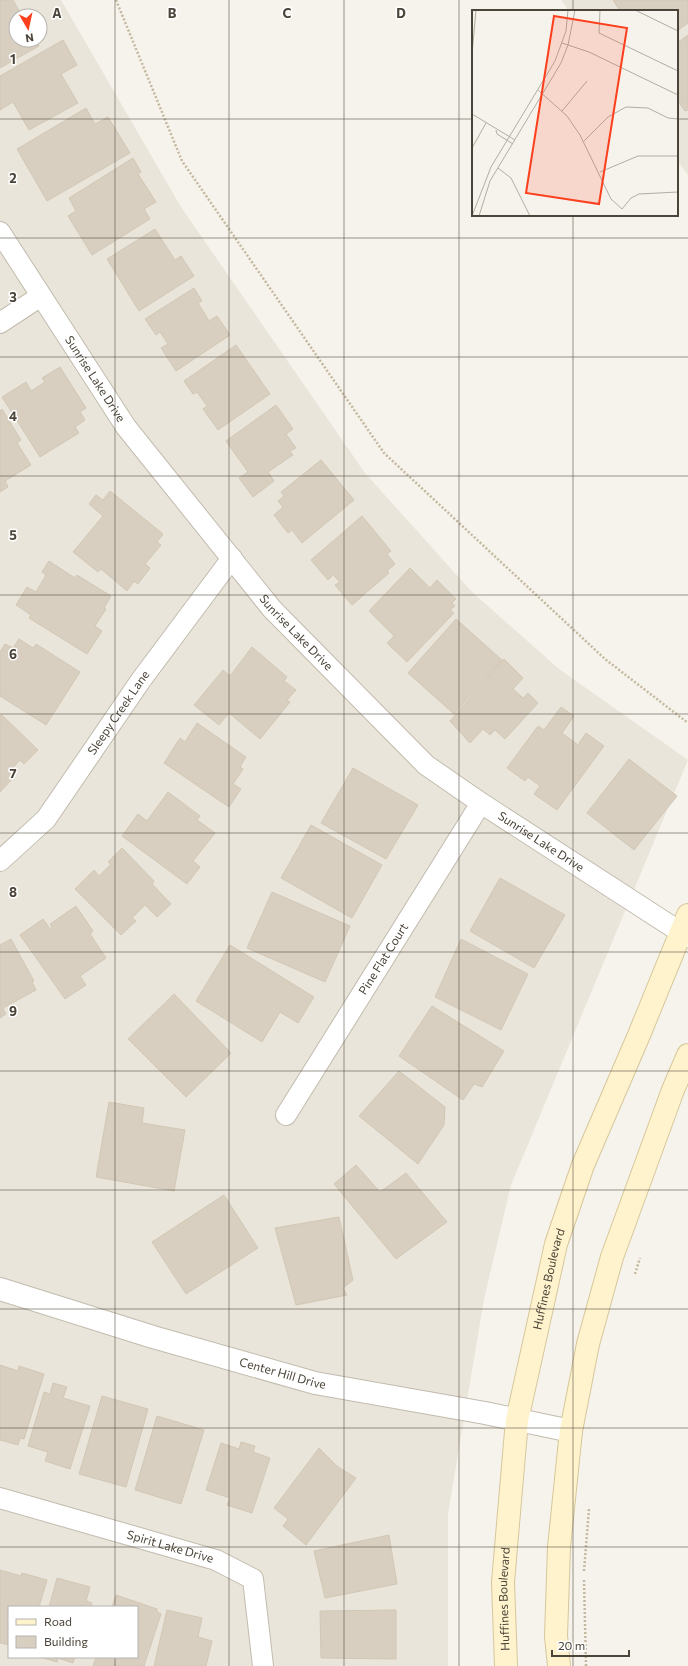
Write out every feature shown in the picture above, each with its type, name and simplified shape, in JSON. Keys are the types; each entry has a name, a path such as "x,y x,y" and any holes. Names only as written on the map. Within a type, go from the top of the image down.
{"main road":[{"name":"Huffines Boulevard","path":"506,1666 503,1582 517,1420 558,1237 583,1165 686,929"},
{"path":"559,1666 556,1636 559,1547 571,1431 588,1344 612,1257 673,1090 688,1055"}],"street":[{"name":"Sunrise Lake Drive","path":"0,232 126,427 272,609 426,766 481,803 686,929"},
{"path":"0,323 41,296"},
{"name":"Sleepy Creek Lane","path":"0,861 46,819 141,680 232,558"},
{"name":"Pine Flat Court","path":"286,1115 481,803"},
{"name":"Center Hill Drive","path":"0,1289 153,1337 316,1384 485,1413 571,1431"},
{"name":"Spirit Lake Drive","path":"0,1498 216,1560 253,1579 263,1666"}],"path":[{"path":"116,0 182,160 384,452 605,659 688,723"},
{"path":"632,1280 642,1251"},
{"path":"586,1666 584,1576 590,1505"}],"shaded area":[{"path":"0,0 61,0 181,207 365,473 472,592 559,669 688,760 511,1185 484,1299 448,1514 448,1666 0,1666"},
{"path":"561,0 688,0 688,175 678,161 678,10 568,10"}],"building":[{"path":"0,0 13,0 18,8 8,8 8,48 35,48 0,68"},
{"path":"613,0 688,0 688,23 678,30 678,10 619,10"},
{"path":"688,35 688,110 685,111 678,101 678,42"},
{"path":"63,40 77,65 61,74 78,103 29,130 13,102 0,110 0,76"},
{"path":"86,108 95,124 108,117 130,153 47,201 17,149"},
{"path":"133,158 141,172 138,174 156,202 144,209 150,219 92,255 68,216 76,211 69,198"},
{"path":"155,229 175,260 181,256 194,276 139,311 107,259"},
{"path":"194,288 202,301 198,303 209,321 217,316 230,335 176,371 161,348 168,344 160,332 156,335 145,319"},
{"path":"236,345 270,394 218,430 203,409 207,406 197,392 193,394 184,381"},
{"path":"60,367 86,408 80,412 85,420 75,427 79,433 40,457 2,397 26,382 31,391 45,382 42,378"},
{"path":"276,405 293,429 286,434 296,448 290,451 293,455 268,472 274,481 253,497 239,478 248,472 226,441"},
{"path":"2,409 21,440 17,443 31,465 5,481 8,487 0,492 0,411"},
{"path":"321,460 354,500 302,543 292,530 288,533 274,515 283,507 278,501 284,496 281,492"},
{"path":"110,491 163,534 157,542 161,545 145,564 150,568 138,584 134,581 127,591 101,569 98,572 73,552 103,516 89,504 96,495 103,500"},
{"path":"362,516 391,551 387,554 395,564 387,571 389,573 352,605 335,585 340,582 333,575 328,580 311,560"},
{"path":"49,561 75,578 77,575 111,596 104,608 106,609 95,626 102,631 87,654 29,618 31,615 16,605 27,587 36,592 46,575 42,572"},
{"path":"410,568 430,588 437,580 456,599 452,603 455,606 450,610 454,613 407,662 387,643 394,636 369,611"},
{"path":"456,619 502,660 454,714 408,673"},
{"path":"19,639 33,648 36,644 80,672 46,725 0,696 0,652 5,644 13,648"},
{"path":"252,647 287,677 284,681 296,690 287,700 290,702 260,739 229,713 219,725 194,705 223,670 230,676"},
{"path":"504,659 523,678 513,689 523,698 528,693 538,703 505,739 495,730 490,735 483,729 470,743 450,721"},
{"path":"561,707 574,716 562,733 578,745 586,733 604,746 557,810 534,794 540,786 528,777 525,781 507,768 538,726 544,730"},
{"path":"2,715 38,750 24,764 20,760 9,772 14,777 0,792 0,716"},
{"path":"197,723 246,757 240,767 243,769 233,784 241,789 229,807 164,763 180,738 185,742"},
{"path":"629,759 677,796 634,850 587,813"},
{"path":"353,768 418,805 386,859 321,823"},
{"path":"168,792 200,816 197,820 215,833 193,861 200,867 187,884 122,836 138,814 147,821"},
{"path":"311,825 382,865 352,918 281,878"},
{"path":"122,848 154,881 152,884 171,904 157,917 145,905 132,918 136,921 121,935 75,889 94,870 99,876 111,864 108,862"},
{"path":"500,878 565,915 534,968 470,931"},
{"path":"272,892 350,926 325,982 247,948"},
{"path":"76,906 93,931 90,934 106,958 80,976 86,985 65,999 20,935 43,919 50,929 52,927 50,924"},
{"path":"11,939 34,981 32,982 36,990 3,1008 6,1014 0,1018 0,945"},
{"path":"461,939 528,974 501,1030 435,997"},
{"path":"230,945 314,997 298,1023 280,1012 262,1042 196,1001"},
{"path":"174,994 231,1053 186,1097 128,1039"},
{"path":"432,1006 504,1051 482,1087 474,1084 463,1100 399,1056"},
{"path":"399,1071 445,1107 444,1125 418,1164 359,1116"},
{"path":"109,1102 144,1108 142,1123 185,1130 174,1191 96,1177"},
{"path":"356,1165 380,1192 406,1173 447,1222 396,1259 334,1184"},
{"path":"224,1195 258,1248 186,1294 152,1242"},
{"path":"339,1217 353,1280 343,1288 347,1295 296,1305 275,1228"},
{"path":"0,1365 18,1371 19,1366 44,1374 24,1439 20,1438 18,1445 0,1440"},
{"path":"53,1383 67,1387 63,1398 90,1406 70,1469 45,1461 48,1452 28,1446 44,1392 50,1394"},
{"path":"102,1396 148,1409 126,1487 79,1474"},
{"path":"157,1416 204,1430 181,1504 135,1490"},
{"path":"241,1442 255,1446 253,1452 270,1458 252,1513 227,1505 230,1498 206,1490 221,1443 239,1449"},
{"path":"319,1448 338,1467 356,1478 306,1545 283,1526 288,1519 274,1508"},
{"path":"389,1535 397,1584 325,1598 314,1551"},
{"path":"0,1570 21,1576 22,1573 47,1580 39,1606 8,1606 8,1645 0,1643"},
{"path":"57,1578 90,1587 86,1601 92,1603 91,1606 49,1606"},
{"path":"116,1595 157,1609 157,1612 161,1614 144,1666 93,1666 96,1658 138,1658 138,1606 112,1606"},
{"path":"167,1610 202,1618 198,1637 212,1641 206,1666 154,1666"},
{"path":"396,1610 396,1659 321,1658 320,1611"},
{"path":"43,1658 58,1658 57,1662"},
{"path":"58,1658 75,1658 73,1663"}]}
